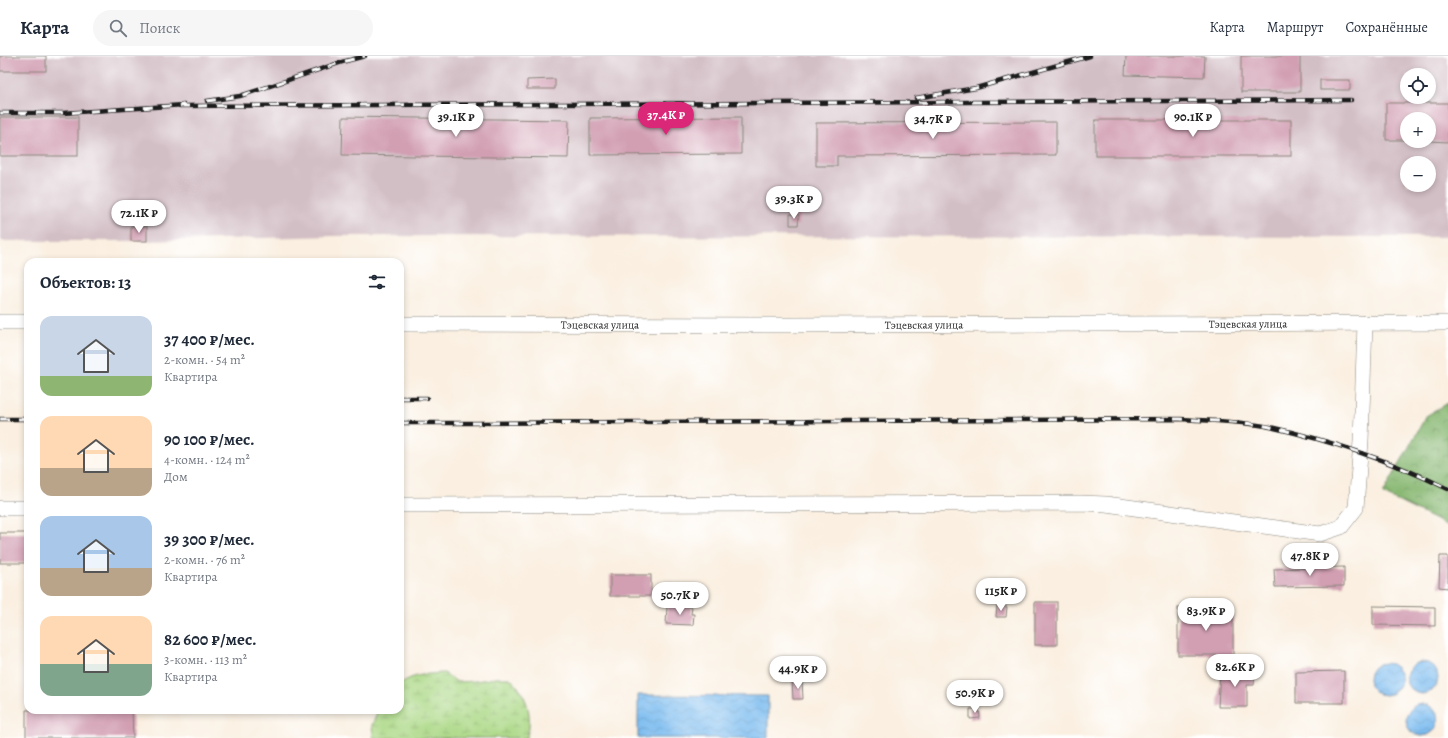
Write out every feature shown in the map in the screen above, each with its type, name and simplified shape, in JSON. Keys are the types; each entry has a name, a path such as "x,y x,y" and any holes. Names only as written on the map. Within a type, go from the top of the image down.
{"street":[{"path":"0,322 24,322"},
{"path":"404,505 1081,503 1106,504 1320,534 1341,527 1356,508 1365,323"},
{"name":"Тэцевская улица","path":"404,324 792,325 1448,323"},
{"path":"0,508 24,508"}],"shaded area":[{"path":"0,56 1448,56 1448,237 333,236 147,241 0,241"}],"green space":[{"path":"1448,403 1448,526 1383,494 1426,416"},
{"path":"444,673 457,682 510,678 519,688 525,699 529,712 527,738 373,738 372,725 376,714 404,714 404,682 416,676"}],"water":[{"path":"1422,662 1431,665 1435,669 1438,678 1435,687 1431,691 1422,694 1413,691 1409,687 1406,678 1409,669 1413,665"},
{"path":"1385,663 1394,666 1398,670 1401,679 1398,688 1394,692 1385,695 1376,692 1372,688 1369,679 1372,670 1376,666"},
{"path":"638,695 768,696 768,738 638,738"},
{"path":"1422,704 1431,707 1435,711 1438,720 1435,729 1431,733 1422,736 1413,733 1409,729 1406,720 1409,711 1413,707"}],"building":[{"path":"0,56 46,56 46,71 0,71"},
{"path":"1126,56 1205,56 1204,77 1125,75"},
{"path":"1241,56 1300,56 1300,92 1241,92"},
{"path":"555,79 555,89 527,89 527,80"},
{"path":"1320,80 1350,80 1350,90 1320,90"},
{"path":"1386,103 1448,103 1448,142 1436,141 1436,112 1400,112 1400,140 1386,140"},
{"path":"0,117 78,117 78,156 0,156"},
{"path":"343,117 569,120 568,158 342,155"},
{"path":"741,117 741,154 590,155 590,118"},
{"path":"1095,120 1291,120 1291,156 1095,156"},
{"path":"1056,122 1056,155 837,156 837,166 816,166 816,123"},
{"path":"790,214 799,215 798,225 790,225"},
{"path":"131,226 147,226 147,241 131,241"},
{"path":"0,533 24,533 24,563 0,563"},
{"path":"1440,556 1448,556 1448,588 1439,587"},
{"path":"1344,567 1344,586 1275,587 1274,569"},
{"path":"610,575 651,575 651,596 610,596"},
{"path":"1035,602 1057,602 1057,645 1035,645"},
{"path":"667,606 692,607 691,614 694,614 693,625 666,624"},
{"path":"997,606 1007,607 1006,617 996,617"},
{"path":"1373,606 1435,607 1435,626 1373,625"},
{"path":"1178,608 1233,608 1233,655 1178,655"},
{"path":"1220,671 1255,672 1254,685 1247,685 1247,707 1218,707"},
{"path":"1344,671 1344,703 1296,703 1296,672"},
{"path":"792,680 802,680 803,699 793,699"},
{"path":"970,709 979,709 980,718 970,719"},
{"path":"26,714 132,714 133,738 26,738"}],"railway":[{"path":"207,101 240,96 342,62 365,56"},
{"path":"916,98 976,88 1090,56"},
{"path":"180,106 1351,100"},
{"path":"0,113 63,113 184,105"},
{"path":"404,398 427,398"},
{"path":"0,419 24,419"},
{"path":"404,423 1180,419 1270,427 1315,438 1384,461 1448,489"}]}
